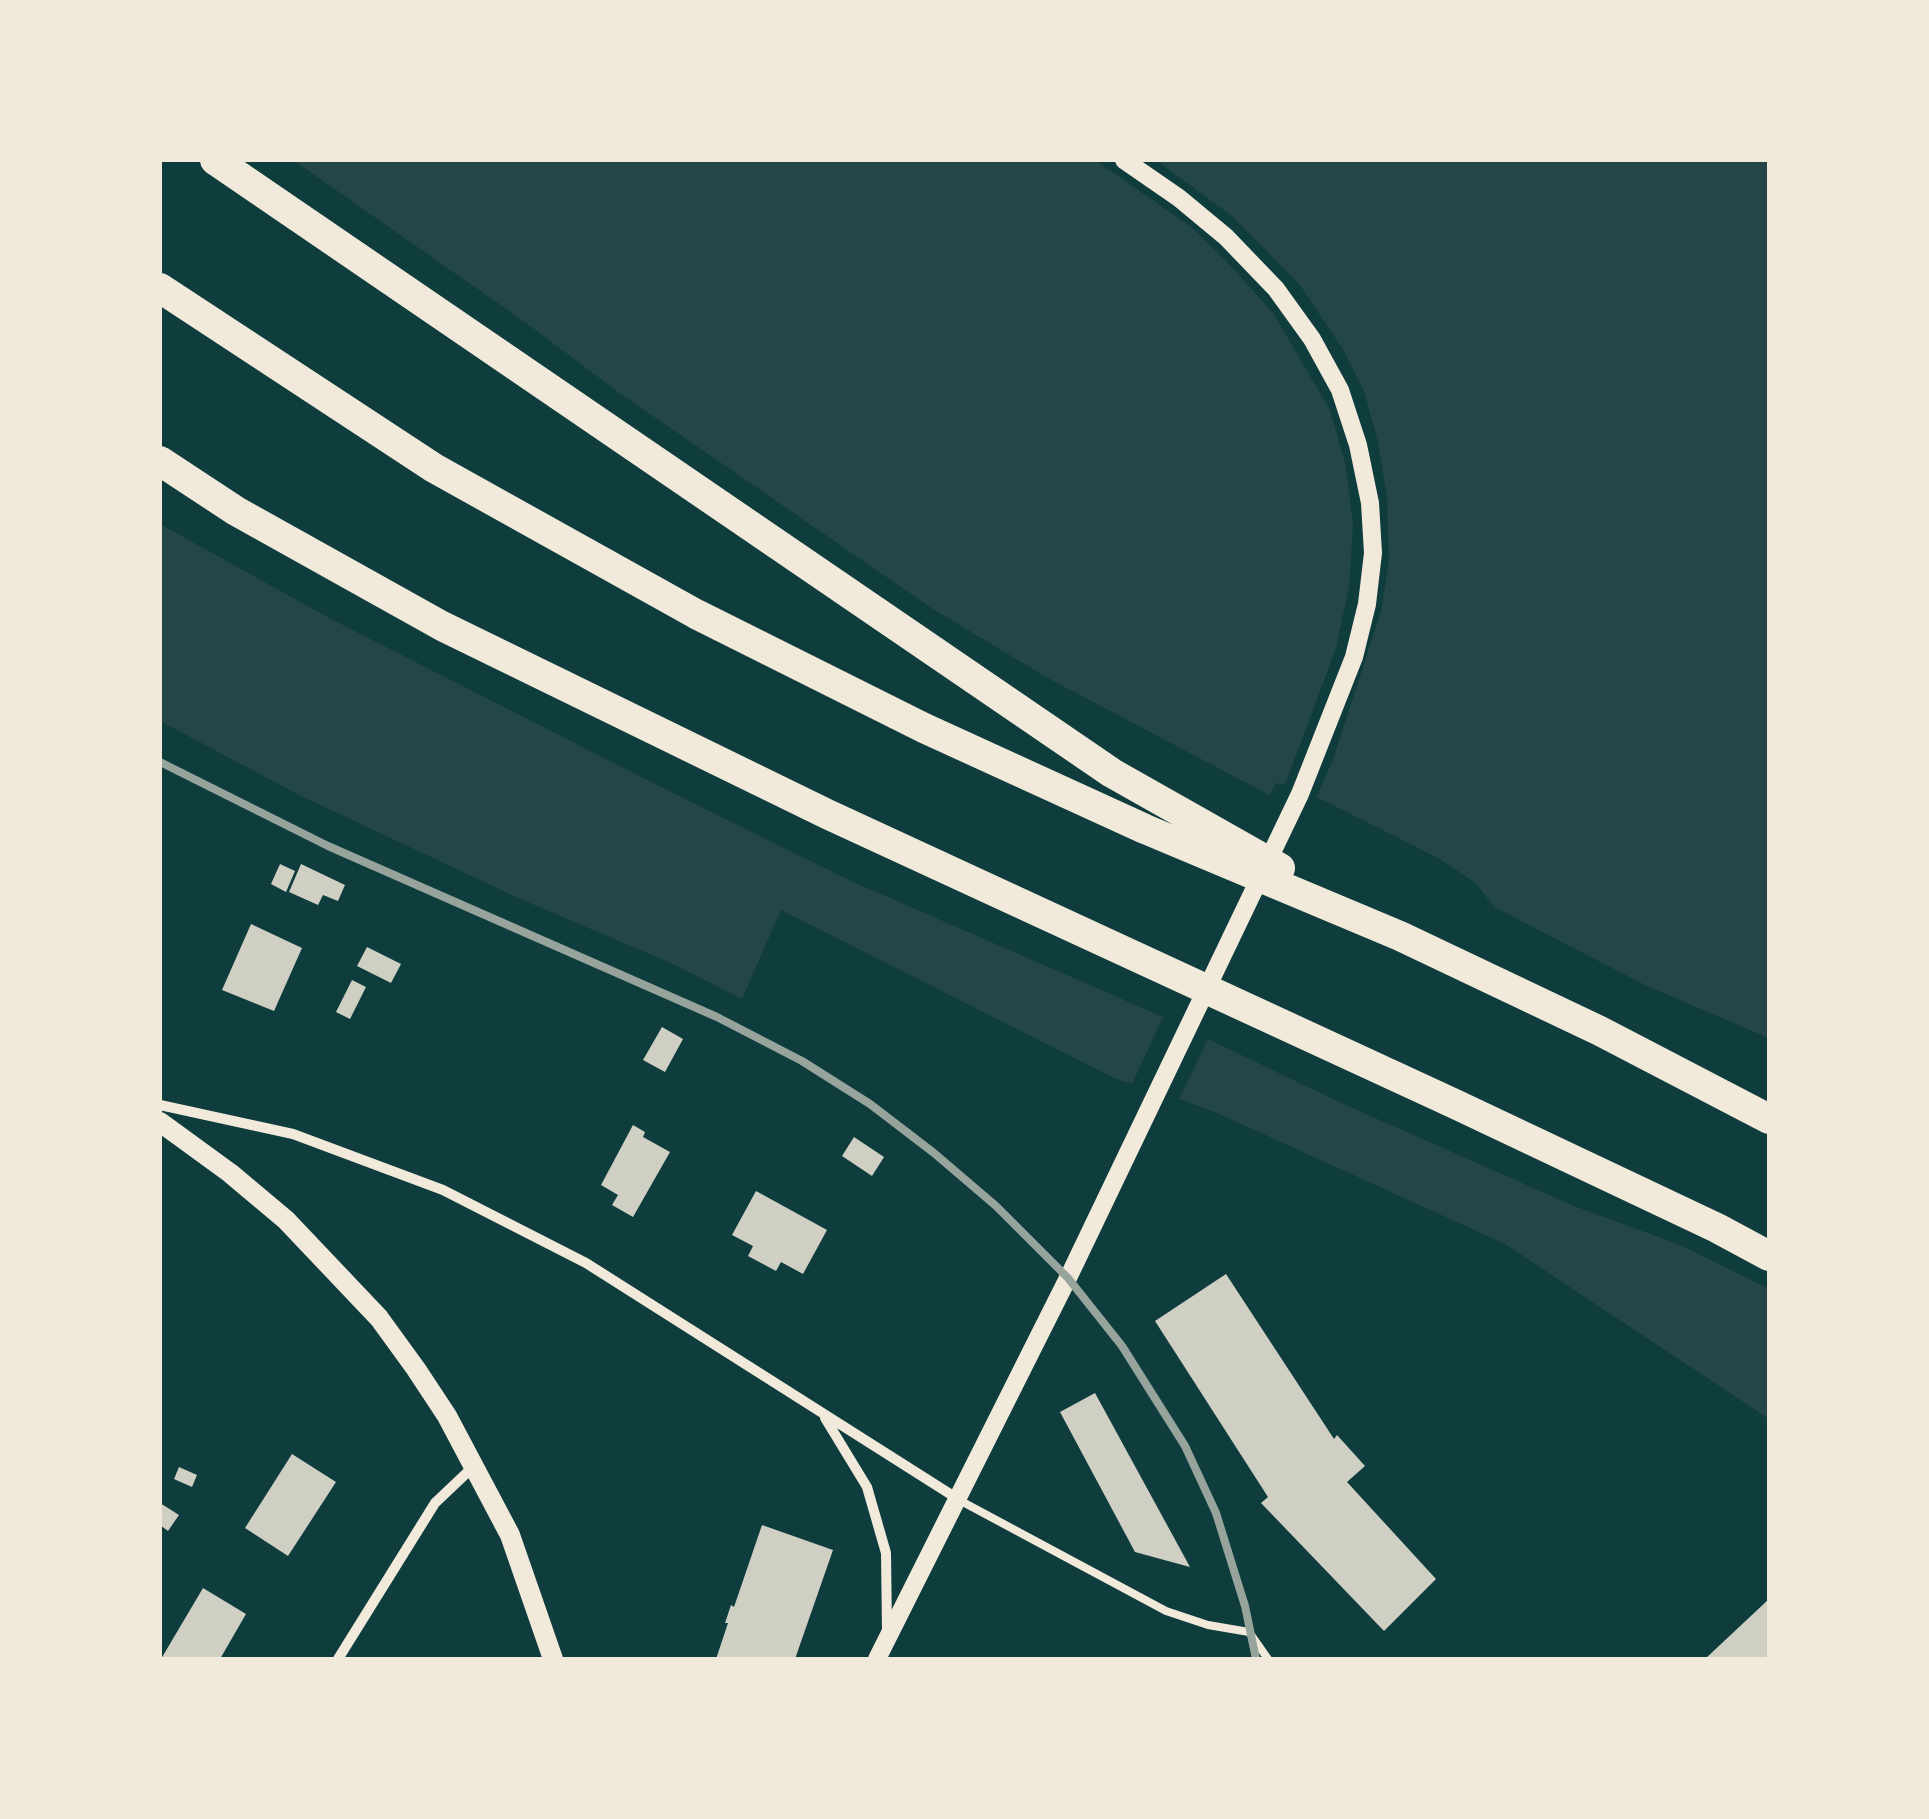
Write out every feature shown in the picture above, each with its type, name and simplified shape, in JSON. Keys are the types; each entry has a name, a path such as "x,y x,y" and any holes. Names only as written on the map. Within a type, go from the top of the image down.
{"highway":[{"path":"215,160 1112,773 1400,936"},
{"path":"160,288 434,468 696,614 924,728 1128,821 1400,936 1600,1030 1769,1119"},
{"path":"160,461 236,510 442,626 827,814 1525,1137 1769,1256"}],"main road":[{"path":"160,1122 272,1208 379,1318 416,1369 510,1535 553,1659"}],"street":[{"path":"878,1659 959,1500 1300,794 1354,657 1366,604 1373,553 1370,503 1358,446 1340,390 1312,339 1276,290 1226,237 1124,160"},
{"path":"160,1105 293,1134 444,1190 586,1263 959,1500"},
{"path":"822,1412 866,1488 886,1553 888,1639"},
{"path":"338,1659 435,1502 474,1466"}],"lane":[{"path":"959,1500 1166,1611 1208,1625 1250,1632 1268,1659"}],"shaded area":[{"path":"293,160 1095,160 1190,226 1230,265 1273,313 1330,410 1346,467 1353,525 1349,588 1336,648 1285,785 1276,783 1269,795 1046,677 933,609 621,394"},
{"path":"1156,160 1769,160 1769,1038 1645,985 1494,907 1476,883 1438,858 1317,797 1334,757 1381,611 1389,560 1387,498 1378,442 1364,391 1344,351 1300,285 1232,216"},
{"path":"160,524 329,618 851,881 1163,1017 1132,1084 781,910 742,999 303,797 160,721"},
{"path":"1208,1039 1339,1102 1574,1206 1680,1245 1769,1289 1769,1419 1505,1244 1179,1099"}],"building":[{"path":"280,864 295,871 286,892 271,884"},
{"path":"301,864 345,885 338,901 323,895 318,905 289,892"},
{"path":"251,924 302,948 274,1011 222,990"},
{"path":"367,947 401,964 391,983 357,966"},
{"path":"352,980 366,987 350,1019 336,1012"},
{"path":"662,1027 683,1039 665,1072 643,1060"},
{"path":"633,1125 645,1132 643,1137 670,1152 633,1217 612,1205 618,1195 601,1185"},
{"path":"854,1137 884,1157 872,1176 842,1156"},
{"path":"756,1191 827,1230 803,1274 781,1262 776,1271 748,1256 753,1246 732,1235"},
{"path":"1226,1274 1334,1439 1337,1435 1365,1466 1347,1482 1436,1579 1384,1631 1261,1503 1268,1497 1155,1321"},
{"path":"1095,1393 1190,1567 1135,1552 1060,1412"},
{"path":"292,1454 336,1482 288,1556 245,1528"},
{"path":"179,1467 197,1475 192,1487 174,1479"},
{"path":"160,1503 179,1515 168,1531 160,1525"},
{"path":"762,1525 833,1550 795,1659 716,1659 731,1605 734,1607"},
{"path":"203,1588 246,1614 220,1659 161,1659"},
{"path":"1769,1599 1769,1659 1705,1659"}],"railway":[{"path":"160,762 328,846 717,1017 802,1061 870,1104 934,1153 996,1206 1068,1278 1122,1346 1185,1446 1216,1513 1245,1606 1256,1659"}]}
